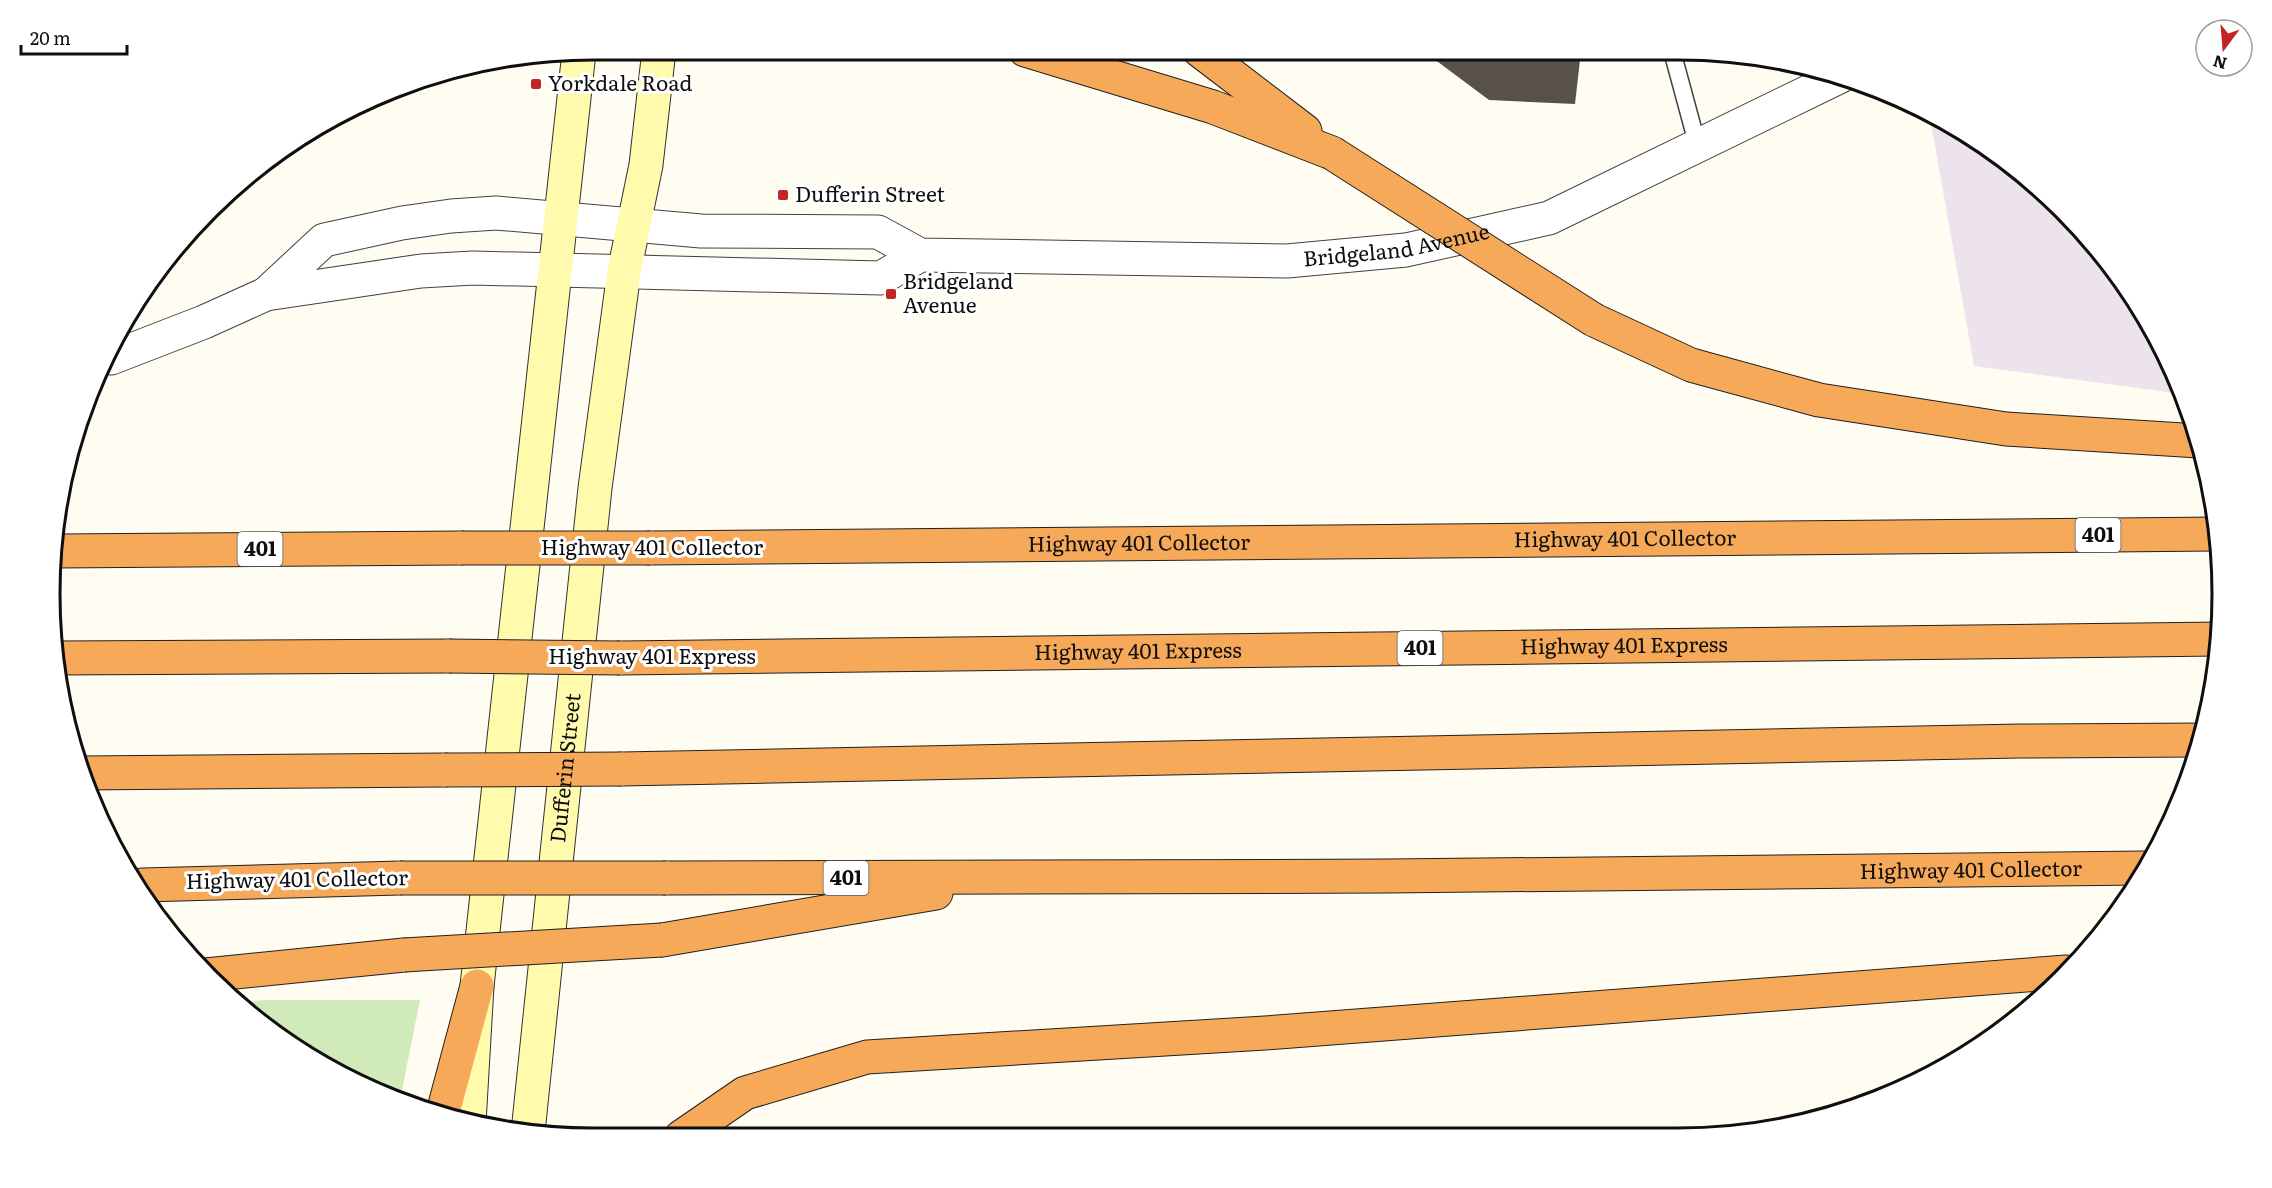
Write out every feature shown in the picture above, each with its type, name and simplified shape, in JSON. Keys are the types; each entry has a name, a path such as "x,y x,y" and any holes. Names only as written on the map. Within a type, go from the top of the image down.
{"highway":[{"path":"1058,60 1214,107 1332,153"},
{"path":"1212,60 1332,153 1594,320 1691,365 1820,400 2006,429 2189,440"},
{"name":"Highway 401 Collector","path":"62,551 2208,534"},
{"name":"Highway 401 Express","path":"64,658 449,656 620,658 2210,639"},
{"path":"91,773 621,768 2020,741 2191,741"},
{"name":"Highway 401 Collector","path":"146,885 400,878 1026,878 1905,872 2136,868"},
{"path":"218,974 404,955 662,940 1026,878"},
{"path":"694,1128 745,1093 867,1057 1265,1033 2055,973"},
{"path":"445,1107 477,986"}],"main road":[{"path":"470,1113 477,986 578,60"},
{"name":"Dufferin Street","path":"529,1124 596,488 624,272 646,165 658,60"}],"street":[{"name":"Bridgeland Avenue","path":"561,217 701,231 878,232 920,255 1287,261 1406,250 1549,218 1829,82"},
{"path":"266,294 324,240 402,223 451,216 496,213 561,217"},
{"path":"116,356 204,322 266,294 452,268 880,278 920,255"}],"lane":[{"path":"1674,60 1698,147"}],"shaded area":[{"path":"1931,124 1975,150 2003,170 2056,216 2102,269 2122,297 2157,358 2172,393 1974,366"}],"green space":[{"path":"420,1000 402,1092 358,1073 327,1056 297,1038 250,1002"}],"building":[{"path":"1435,60 1580,60 1575,104 1489,100"}],"place":[{"name":"Yorkdale Road","path":"536,84"},
{"name":"Dufferin Street","path":"783,195"},
{"name":"Bridgeland Avenue","path":"891,294"}]}
